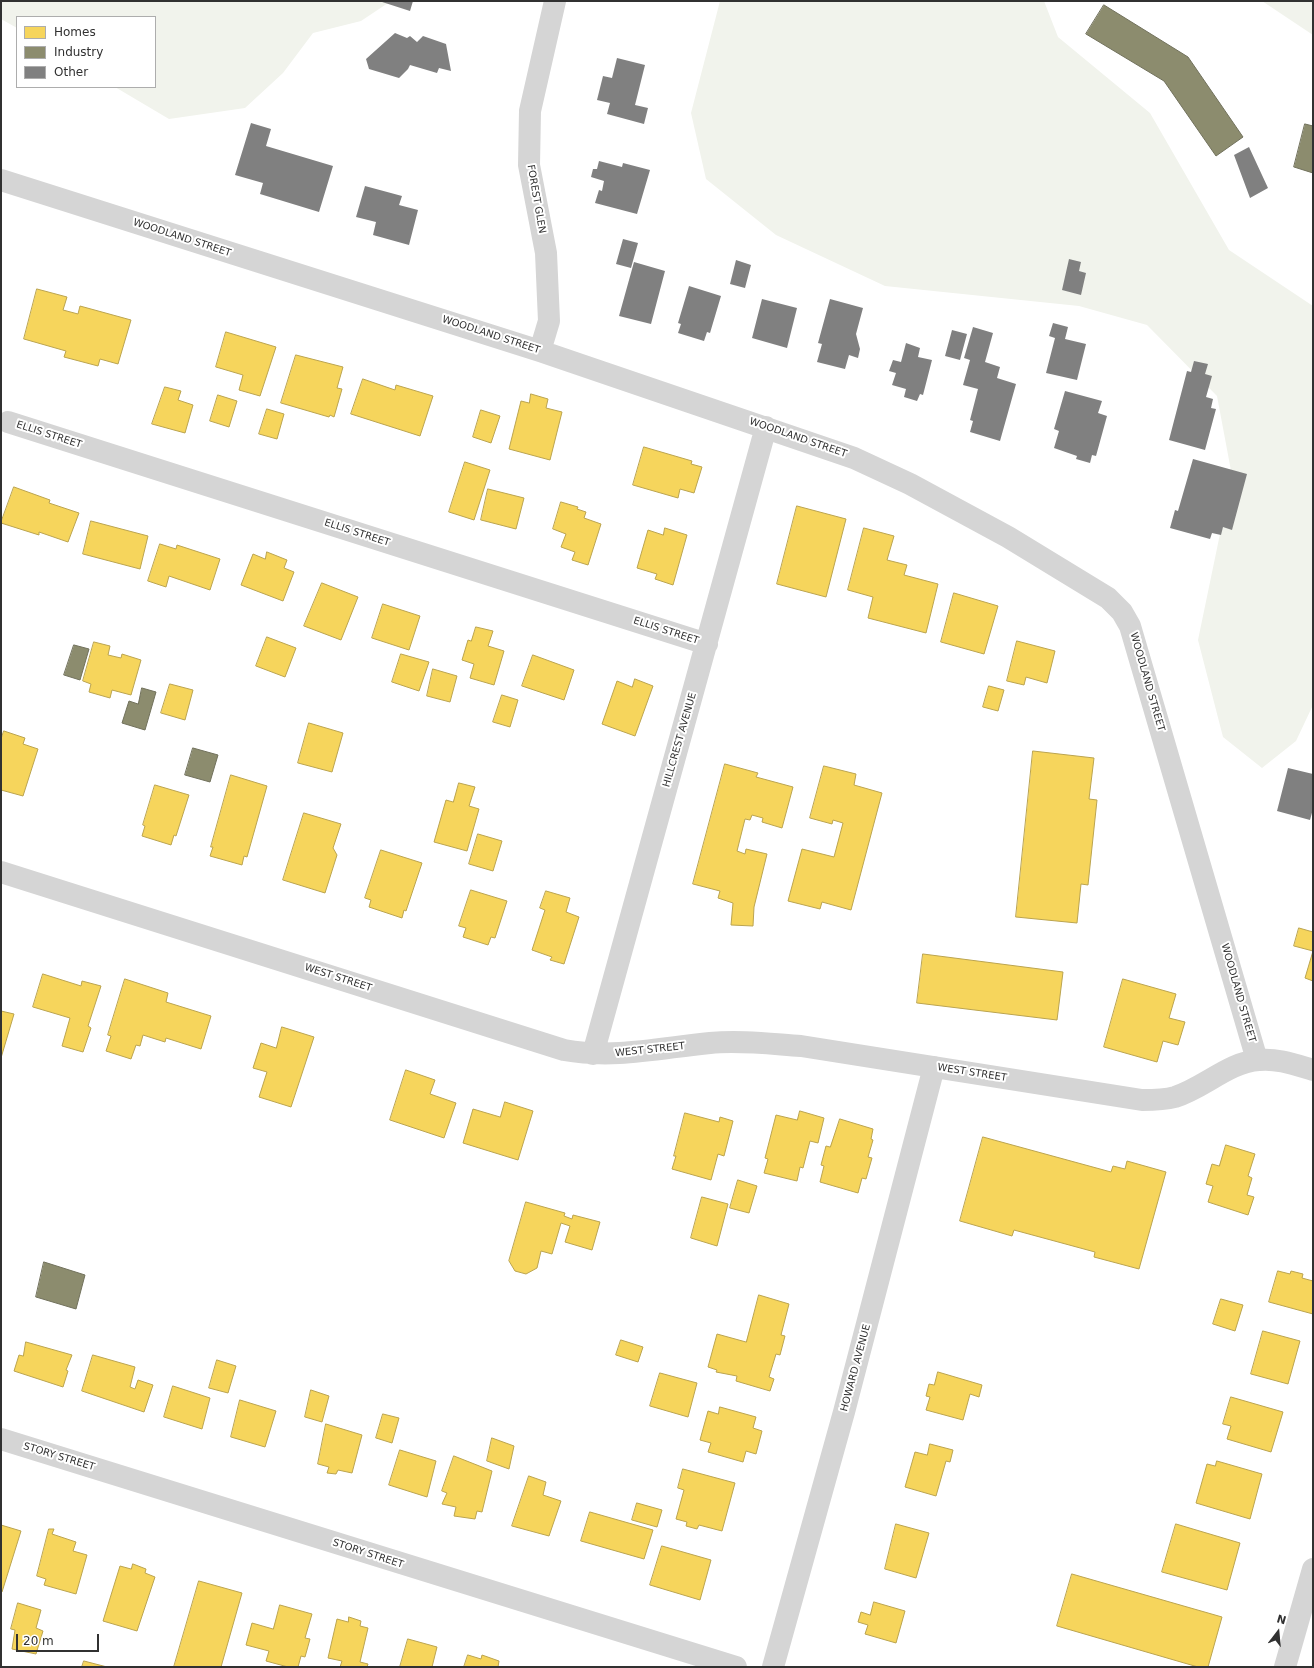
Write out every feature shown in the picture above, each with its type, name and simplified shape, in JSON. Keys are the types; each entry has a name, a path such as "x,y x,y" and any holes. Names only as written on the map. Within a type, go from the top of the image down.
{"street":[{"name":"FOREST GLEN","path":"540,351 549,321 549,314 546,253 529,165 530,112 555,1"},
{"name":"WOODLAND STREET","path":"1,180 540,351 854,458 910,484 1022,546 1108,598 1122,612 1130,626 1258,1060"},
{"name":"ELLIS STREET","path":"8,422 707,644"},
{"name":"HILLCREST AVENUE","path":"592,1054 766,427"},
{"name":"WEST STREET","path":"1,872 564,1050 592,1054 638,1053 711,1043 752,1042 801,1046 1142,1100 1161,1100 1176,1097 1232,1068 1258,1060 1276,1060 1313,1070"},
{"name":"HOWARD AVENUE","path":"773,1667 844,1412 934,1067"},
{"name":"STORY STREET","path":"1,1439 736,1667"},
{"path":"1285,1667 1313,1569"}],"shaded area":[{"path":"1,1 391,1 361,21 313,33 283,73 245,108 169,119 117,88 156,88 156,16 16,16 16,27 1,19"},
{"path":"720,1 1044,1 1058,37 1150,113 1229,250 1313,306 1313,705 1296,741 1262,768 1223,737 1198,640 1232,476 1217,396 1147,325 1079,306 885,286 776,235 706,179 691,113"},
{"path":"1262,1 1313,1 1313,35"}],"building: Homes":[{"path":"37,289 67,297 63,310 78,314 80,306 131,320 118,364 100,359 98,366 64,357 66,351 24,339"},
{"path":"226,332 276,347 260,396 239,390 243,375 216,367"},
{"path":"296,355 343,367 337,388 342,389 334,417 330,415 329,417 281,403"},
{"path":"363,379 395,390 396,385 433,396 420,436 351,414"},
{"path":"165,387 181,391 178,400 193,405 185,433 152,424"},
{"path":"531,394 548,399 546,408 562,412 550,460 509,449 521,401 529,403"},
{"path":"218,395 237,401 229,427 210,421"},
{"path":"267,409 284,414 277,439 259,434"},
{"path":"481,410 500,416 491,443 473,437"},
{"path":"644,447 692,461 691,464 702,467 694,493 680,489 678,498 633,485"},
{"path":"465,462 490,470 474,520 449,512"},
{"path":"14,487 50,500 49,503 79,513 68,542 39,532 39,535 1,523"},
{"path":"488,489 524,498 516,529 481,520"},
{"path":"561,502 578,507 577,509 586,512 584,518 601,524 588,565 572,560 575,552 561,547 566,534 553,529"},
{"path":"797,506 846,519 826,597 777,584"},
{"path":"91,521 148,536 140,569 83,554"},
{"path":"665,528 687,535 673,585 655,579 657,574 637,568 648,530 663,535"},
{"path":"864,528 894,536 887,560 907,565 904,575 938,584 926,633 868,618 873,597 848,590"},
{"path":"160,544 176,549 177,545 220,559 210,590 169,576 166,587 148,581"},
{"path":"267,552 287,560 284,568 294,572 283,601 241,585 253,554 265,559"},
{"path":"322,583 358,597 341,640 304,626"},
{"path":"954,593 998,606 984,654 941,642"},
{"path":"383,604 420,616 409,650 372,638"},
{"path":"476,627 493,631 488,646 504,651 494,685 470,678 474,664 462,660 468,640 471,641"},
{"path":"267,637 296,648 285,677 256,666"},
{"path":"1017,641 1055,651 1047,683 1026,677 1024,685 1007,681"},
{"path":"94,642 110,646 108,655 121,658 122,654 141,660 131,695 112,690 110,698 89,692 91,684 83,681"},
{"path":"401,654 429,662 419,691 392,682"},
{"path":"533,655 574,670 564,700 522,686"},
{"path":"433,669 457,676 450,702 427,696"},
{"path":"635,679 653,686 635,736 602,724 617,681 632,687"},
{"path":"170,684 193,690 185,720 161,713"},
{"path":"989,686 1004,690 998,711 983,707"},
{"path":"502,695 518,700 510,727 493,722"},
{"path":"309,723 343,733 332,772 298,763"},
{"path":"4,731 25,738 23,744 38,749 23,796 1,790 1,739"},
{"path":"1033,751 1094,758 1089,799 1097,800 1088,885 1081,884 1077,923 1016,917"},
{"path":"725,764 758,773 756,777 793,787 782,828 762,822 763,818 752,815 750,820 745,819 737,851 745,854 746,849 767,854 754,907 753,926 731,925 733,903 718,898 720,891 693,884"},
{"path":"824,766 856,774 854,785 882,793 851,910 822,902 820,909 788,901 802,849 834,857 843,823 833,820 832,824 810,818"},
{"path":"231,775 267,786 247,857 244,856 242,865 210,856 213,847 211,847"},
{"path":"459,783 475,787 469,806 479,809 467,851 434,842 446,800 453,802"},
{"path":"155,785 189,795 176,836 174,835 171,845 142,836 145,826 143,825"},
{"path":"304,813 341,824 333,848 337,855 325,893 283,880"},
{"path":"478,834 502,841 493,871 469,864"},
{"path":"381,850 422,863 406,911 404,910 402,918 369,907 371,900 365,898"},
{"path":"471,890 507,901 495,938 491,937 488,945 463,937 466,928 459,926"},
{"path":"546,891 570,898 566,912 579,917 564,964 550,960 552,957 532,950 545,910 540,908"},
{"path":"1299,928 1313,932 1313,951 1294,946"},
{"path":"1313,951 1313,981 1305,978"},
{"path":"923,954 1063,972 1057,1020 917,1003"},
{"path":"43,974 81,986 82,981 101,986 88,1026 91,1028 83,1052 62,1046 70,1018 33,1007"},
{"path":"125,979 168,993 166,1002 211,1016 201,1049 166,1038 165,1042 143,1035 140,1046 136,1045 131,1059 106,1051 111,1036 108,1035"},
{"path":"1123,979 1176,994 1169,1018 1185,1022 1178,1045 1163,1041 1157,1062 1104,1047"},
{"path":"1,1011 14,1014 1,1058"},
{"path":"282,1027 314,1037 291,1107 259,1097 267,1072 253,1068 261,1043 276,1048"},
{"path":"406,1070 435,1080 430,1094 456,1103 444,1138 390,1120"},
{"path":"505,1102 533,1111 518,1160 463,1143 473,1109 500,1117"},
{"path":"800,1111 824,1118 818,1143 810,1141 803,1168 800,1167 797,1181 764,1173 768,1159 765,1158 776,1115 797,1120"},
{"path":"685,1113 719,1122 720,1117 733,1121 724,1156 718,1154 711,1180 672,1169"},
{"path":"840,1119 873,1129 871,1139 873,1140 868,1157 872,1158 866,1179 862,1178 858,1193 820,1182 824,1166 821,1165 826,1146 830,1147"},
{"path":"983,1137 1111,1172 1113,1166 1125,1169 1127,1161 1166,1172 1139,1269 1094,1257 1095,1252 1014,1230 1012,1236 960,1221"},
{"path":"1226,1145 1255,1154 1248,1176 1252,1178 1247,1195 1254,1197 1248,1215 1208,1202 1213,1186 1206,1184 1212,1164 1219,1166"},
{"path":"738,1180 757,1186 749,1213 730,1208"},
{"path":"702,1197 728,1204 717,1246 691,1238"},
{"path":"526,1202 565,1213 564,1216 572,1219 573,1215 600,1222 592,1250 565,1242 570,1226 561,1223 552,1254 541,1251 537,1268 526,1274 515,1271 509,1261"},
{"path":"1278,1271 1290,1274 1291,1271 1303,1274 1302,1278 1313,1281 1313,1314 1269,1302"},
{"path":"759,1295 789,1304 781,1335 785,1336 780,1355 776,1354 769,1377 774,1379 770,1391 736,1381 737,1376 716,1372 717,1370 708,1367 717,1334 746,1342"},
{"path":"1221,1299 1243,1305 1235,1331 1213,1324"},
{"path":"1263,1331 1300,1341 1288,1384 1251,1374"},
{"path":"621,1340 643,1347 638,1362 616,1355"},
{"path":"26,1342 72,1355 66,1370 68,1371 63,1387 14,1371 19,1355 23,1356"},
{"path":"93,1355 135,1367 130,1387 135,1389 138,1380 153,1385 144,1412 82,1391"},
{"path":"217,1360 236,1366 228,1393 209,1388"},
{"path":"938,1372 982,1385 979,1397 970,1394 963,1420 926,1410 930,1397 926,1396 929,1384 934,1385"},
{"path":"660,1373 697,1383 688,1417 650,1406"},
{"path":"173,1386 210,1398 202,1429 164,1417"},
{"path":"311,1390 329,1396 322,1422 305,1417"},
{"path":"1231,1397 1283,1412 1271,1452 1227,1439 1231,1426 1223,1424"},
{"path":"240,1400 276,1411 265,1447 231,1437"},
{"path":"720,1407 756,1417 753,1428 762,1431 756,1454 746,1451 743,1462 708,1452 711,1443 700,1440 708,1411 718,1414"},
{"path":"383,1414 399,1418 392,1443 376,1438"},
{"path":"326,1424 362,1435 352,1473 338,1470 336,1474 327,1473 329,1467 318,1464"},
{"path":"492,1438 514,1446 509,1469 487,1461"},
{"path":"930,1444 953,1450 950,1462 946,1461 936,1496 905,1487 915,1452 927,1455"},
{"path":"400,1450 436,1461 427,1497 389,1485"},
{"path":"454,1456 492,1471 482,1512 477,1511 475,1519 454,1516 456,1507 442,1504 447,1493 442,1491"},
{"path":"1217,1461 1262,1474 1250,1519 1196,1503 1207,1464 1215,1466"},
{"path":"683,1469 735,1483 722,1531 699,1525 697,1529 686,1526 687,1522 676,1519 684,1490 678,1488"},
{"path":"529,1476 546,1482 543,1495 561,1501 549,1536 512,1526"},
{"path":"637,1503 662,1510 657,1527 632,1520"},
{"path":"590,1512 653,1530 644,1559 581,1541"},
{"path":"896,1524 929,1533 916,1578 885,1569"},
{"path":"1176,1524 1240,1543 1227,1590 1162,1572"},
{"path":"1,1525 21,1531 2,1592 1,1592"},
{"path":"49,1529 54,1529 52,1534 76,1542 73,1551 87,1555 76,1594 44,1585 46,1579 37,1576"},
{"path":"662,1546 711,1560 700,1600 650,1585"},
{"path":"133,1564 146,1569 145,1573 155,1577 137,1631 103,1621 120,1566 131,1569"},
{"path":"1072,1574 1222,1617 1208,1667 1198,1667 1057,1626"},
{"path":"199,1581 242,1593 221,1667 174,1667"},
{"path":"874,1602 905,1611 896,1643 865,1634 868,1625 858,1622 861,1612 870,1615"},
{"path":"18,1603 41,1610 36,1628 43,1631 36,1654 12,1649 15,1630 11,1629"},
{"path":"280,1605 312,1614 305,1638 310,1639 305,1657 301,1656 298,1667 288,1667 266,1661 269,1651 246,1645 252,1623 273,1629"},
{"path":"349,1617 361,1621 360,1626 368,1628 360,1662 368,1664 367,1667 340,1667 342,1661 328,1658 337,1619 348,1622"},
{"path":"408,1639 437,1647 432,1667 400,1667"},
{"path":"468,1655 481,1659 482,1655 499,1661 498,1667 464,1667"},
{"path":"84,1661 107,1667 82,1667"}],"building: Industry":[{"path":"1104,5 1188,57 1243,137 1216,156 1164,81 1086,34"},
{"path":"1305,124 1313,126 1313,173 1294,167"},
{"path":"74,645 89,649 80,680 64,675"},
{"path":"142,688 156,692 145,730 122,723 129,701 138,704"},
{"path":"193,748 218,755 210,782 185,775"},
{"path":"44,1262 85,1275 76,1309 36,1297"}],"building: Other":[{"path":"379,1 413,1 410,11"},
{"path":"395,33 407,38 410,36 417,42 423,36 446,44 451,71 439,68 437,73 410,65 399,78 369,69 366,59"},
{"path":"617,58 645,65 635,105 648,108 644,124 607,114 610,103 597,100 603,76 612,78"},
{"path":"251,123 271,129 266,146 333,166 319,212 260,194 263,183 235,175"},
{"path":"1249,147 1268,188 1250,198 1234,155"},
{"path":"599,161 622,167 623,163 650,170 637,214 595,203 599,190 602,191 604,181 591,177 593,169 597,169"},
{"path":"365,186 402,196 399,205 418,210 409,245 373,235 376,222 356,217"},
{"path":"623,239 638,243 631,268 616,264"},
{"path":"1069,259 1081,262 1079,271 1086,273 1081,295 1062,290"},
{"path":"736,260 751,265 745,288 730,284"},
{"path":"634,262 665,271 651,324 619,316"},
{"path":"689,286 721,296 710,333 707,332 704,341 678,333 681,324 678,323"},
{"path":"762,299 797,308 787,348 752,338"},
{"path":"830,299 863,308 856,334 860,349 858,358 849,355 845,369 817,362 822,344 818,343"},
{"path":"1053,323 1068,327 1065,339 1086,344 1077,380 1046,373 1055,338 1049,336"},
{"path":"973,327 993,333 985,362 1000,367 997,378 1016,384 1000,441 970,432 973,421 970,420 978,389 963,385 970,360 964,358"},
{"path":"952,330 967,334 960,360 945,356"},
{"path":"906,343 920,348 918,357 932,360 923,395 920,394 917,401 904,397 906,389 892,385 896,373 889,371 893,360 901,362"},
{"path":"1194,361 1208,364 1205,374 1212,376 1206,397 1213,399 1211,408 1216,409 1205,450 1169,440 1187,371 1191,372"},
{"path":"1065,391 1102,401 1098,413 1107,416 1096,456 1092,455 1090,463 1076,459 1077,456 1054,448 1059,431 1054,429"},
{"path":"1193,459 1247,474 1232,530 1223,527 1221,535 1212,533 1210,539 1170,528 1175,510 1178,511"},
{"path":"1288,768 1313,774 1313,809 1310,820 1277,811"}]}
